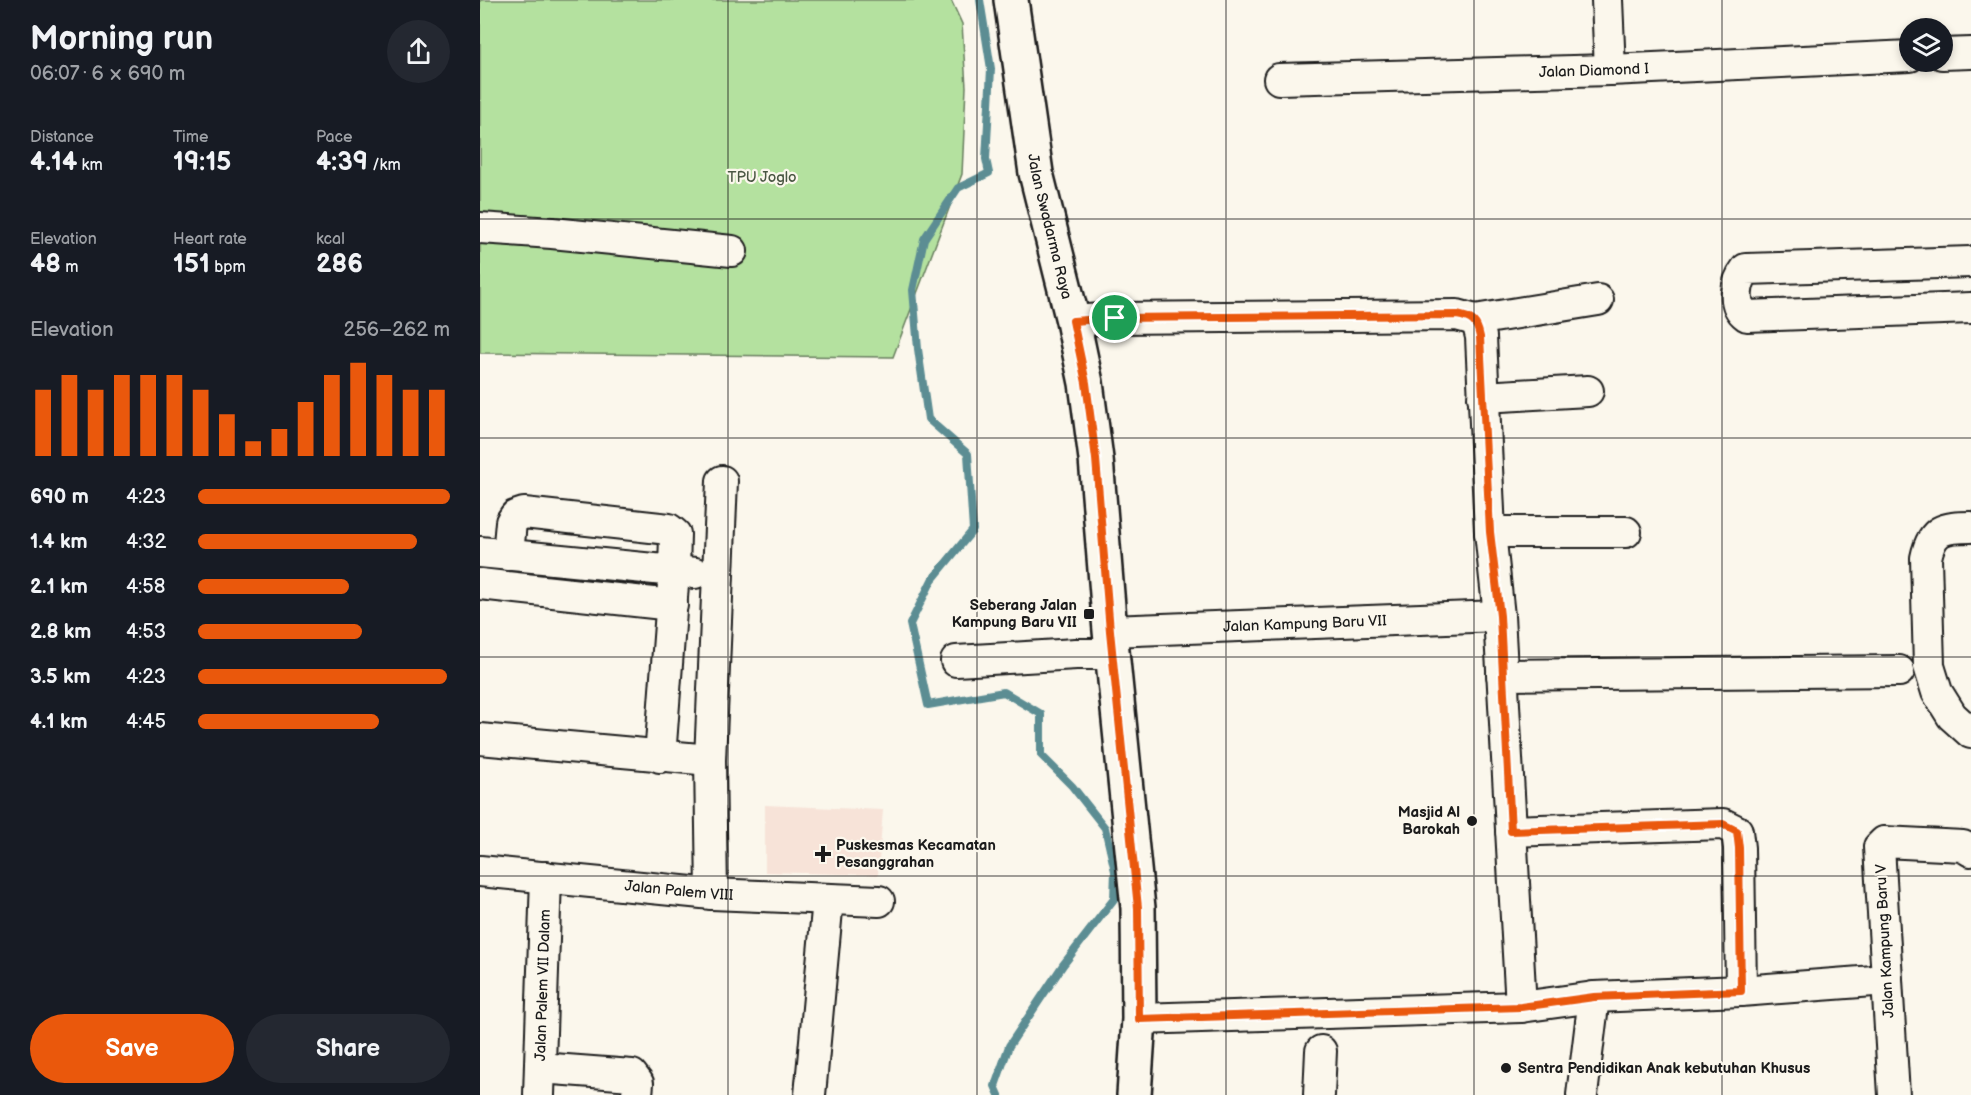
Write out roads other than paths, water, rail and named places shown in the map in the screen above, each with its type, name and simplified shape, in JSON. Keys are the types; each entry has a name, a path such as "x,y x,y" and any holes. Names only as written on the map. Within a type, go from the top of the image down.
{"main road":[{"name":"Jalan Swadarma Raya","path":"1011,0 1036,173 1073,321 1086,383 1096,459 1138,908 1139,1019 1134,1095"}],"street":[{"path":"1607,0 1610,70"},
{"path":"1953,54 1971,53"},
{"name":"Jalan Diamond I","path":"1279,79 1610,70 1899,57"},
{"path":"480,228 732,251"},
{"path":"1971,262 1746,269 1740,276 1736,304 1747,316 1971,308"},
{"path":"1073,321 1115,318 1446,315 1457,315 1475,320 1598,300"},
{"path":"1475,320 1480,337 1490,532 1500,616 1521,1007"},
{"path":"1483,397 1588,391"},
{"path":"712,894 710,760 722,481"},
{"path":"660,757 672,605 674,571 676,540 675,534 669,529 524,513 514,516 494,554 674,571 718,574"},
{"path":"1971,527 1940,530 1929,541 1926,558 1929,666 1937,692 1952,716 1971,733"},
{"path":"1490,532 1626,532"},
{"path":"480,584 672,605"},
{"name":"Jalan Kampung Baru VII","path":"956,661 1076,654 1112,643 1500,616"},
{"path":"1502,675 1899,671"},
{"path":"480,739 710,760"},
{"path":"1511,831 1723,824 1737,831 1741,991"},
{"name":"Jalan Kampung Baru V","path":"1894,1095 1879,854 1881,844 1903,842 1963,846 1971,851"},
{"name":"Jalan Palem VIII","path":"480,871 712,894 879,901"},
{"name":"Jalan Palem VII Dalam","path":"540,1081 546,877"},
{"path":"810,1095 828,899"},
{"path":"1139,1019 1521,1007 1594,997 1741,991 1887,980"},
{"path":"1582,1095 1594,997"},
{"path":"1318,1095 1321,1052"},
{"path":"540,1081 579,1084 632,1075 638,1083 637,1095"}],"waterway":[{"path":"980,0 991,69 986,159 989,173 958,188 924,239 913,290 918,349 928,419 968,454 973,530 932,580 910,624 928,705 1004,692 1041,714 1041,755 1072,786 1105,828 1115,871 1114,899 1063,965 1009,1046 995,1086 999,1095"}],"place":[{"name":"Seberang Jalan Kampung Baru VII","path":"1089,614"},
{"name":"Masjid Al Barokah","path":"1472,821"},
{"name":"Puskesmas Kecamatan Pesanggrahan","path":"823,854"},
{"name":"Sentra Pendidikan Anak kebutuhan Khusus","path":"1506,1068"}],"park label":[{"name":"TPU Joglo","path":"762,177"}]}
